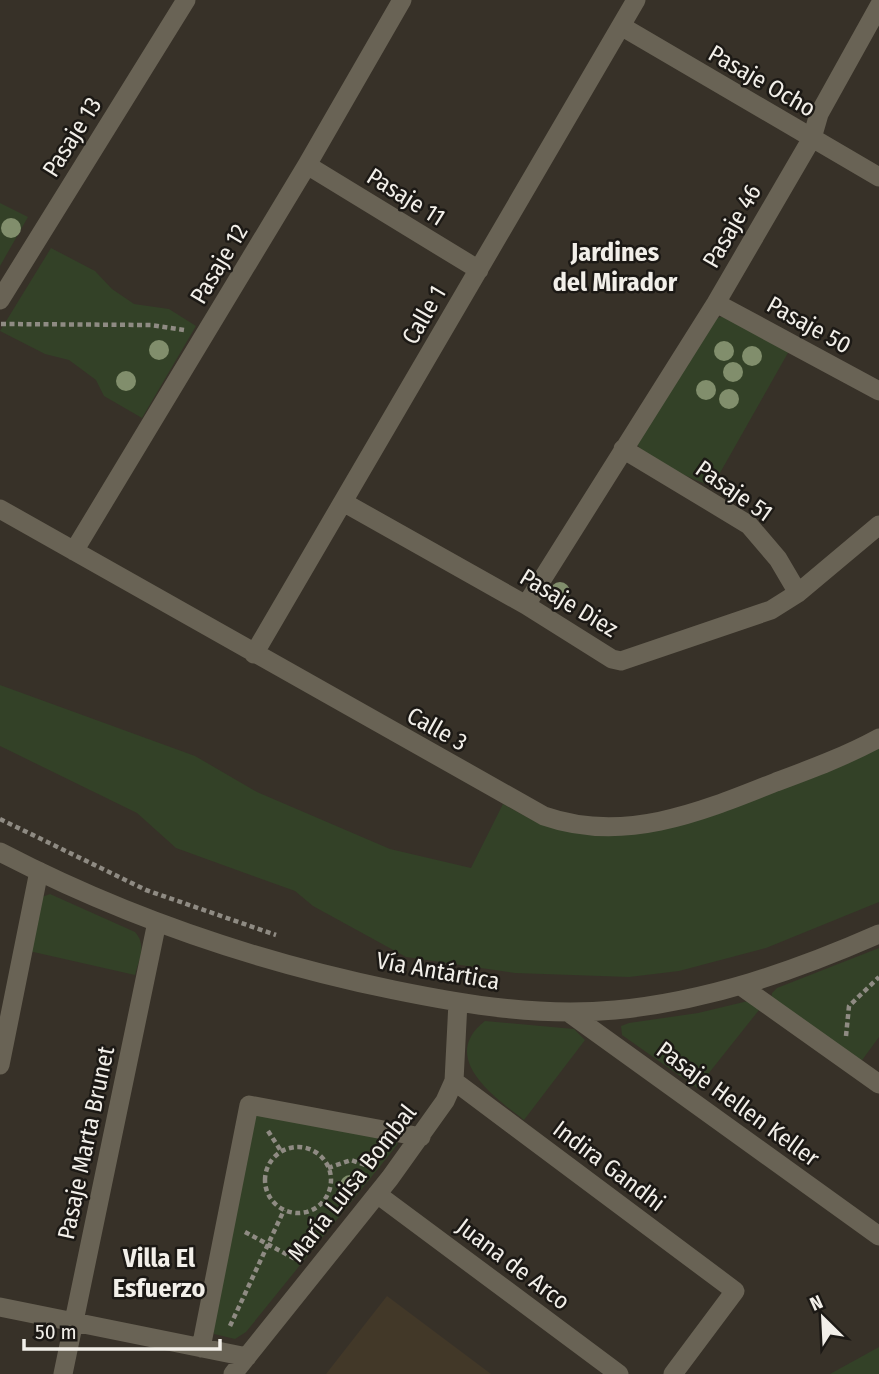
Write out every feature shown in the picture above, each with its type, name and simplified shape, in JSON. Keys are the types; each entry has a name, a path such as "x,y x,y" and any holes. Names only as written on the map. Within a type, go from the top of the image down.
{"street":[{"name":"Pasaje 13","path":"0,300 186,0"},
{"name":"Pasaje 12","path":"74,551 307,165 402,0"},
{"name":"Calle 1","path":"254,654 636,0"},
{"name":"Pasaje 46","path":"526,605 716,303 811,138 819,114 879,6"},
{"name":"Pasaje Ocho","path":"621,26 879,177"},
{"name":"Pasaje 11","path":"307,165 478,270"},
{"name":"Pasaje 50","path":"716,303 879,391"},
{"name":"Pasaje 51","path":"623,449 749,526 778,558 798,593"},
{"name":"Pasaje Diez","path":"343,502 526,605 612,659 621,661 771,610 798,593 879,525"},
{"name":"Calle 3","path":"0,509 544,816 570,825 629,827 696,813 842,756 879,738"},
{"name":"Vía Antártica","path":"0,852 157,922 301,968 458,1002 568,1012 645,1006 741,986 879,933"},
{"path":"0,1065 39,871"},
{"name":"Pasaje Marta Brunet","path":"64,1374 157,922"},
{"path":"741,986 879,1084"},
{"name":"María Luisa Bombal","path":"233,1374 390,1178 445,1101 454,1081 458,1002"},
{"name":"Pasaje Hellen Keller","path":"568,1012 879,1236"},
{"name":"Indira Gandhi","path":"454,1081 735,1291 673,1374"},
{"path":"210,1349 225,1227 249,1105 421,1137"},
{"name":"Juana de Arco","path":"377,1194 619,1374"},
{"path":"0,1307 247,1357"}],"path":[{"path":"0,324 151,325 204,335"},
{"path":"0,819 146,890 285,938"},
{"path":"846,1061 849,1006 879,977"},
{"path":"302,1147 321,1156 328,1168 330,1189 318,1206 298,1213 285,1210 274,1203 265,1185 265,1172 276,1156 287,1149 302,1147"},
{"path":"328,1168 343,1162 358,1161 390,1178"},
{"path":"210,1349 270,1243 285,1210"},
{"path":"225,1227 270,1243 314,1272"}],"shaded area":[{"path":"387,1296 491,1374 326,1374"}],"green space":[{"path":"0,203 28,217 0,266"},
{"path":"51,248 95,271 112,289 134,304 169,309 196,326 142,418 104,396 96,380 69,360 45,354 0,331"},
{"path":"725,316 789,351 712,487 659,463 641,450 636,442 717,318"},
{"path":"0,685 195,756 257,792 390,849 471,868 503,804 538,823 630,833 879,743 879,902 766,948 679,971 629,977 515,973 406,957 313,906 295,891 176,848 137,813 0,746"},
{"path":"50,894 135,932 141,947 135,975 29,951 42,897"},
{"path":"879,948 879,1037 860,1063 771,999 777,988"},
{"path":"748,1001 759,1010 697,1088 622,1035 621,1026 629,1023 698,1013"},
{"path":"485,1021 574,1029 585,1040 524,1120 487,1089 476,1077 469,1063 467,1049 472,1035"},
{"path":"253,1112 395,1139 398,1144 246,1332 235,1339 214,1334 212,1328"},
{"path":"879,1347 879,1374 830,1374"}],"district":[{"name":"Jardines del Mirador","path":"615,267"},
{"name":"Villa El Esfuerzo","path":"159,1273"}]}
